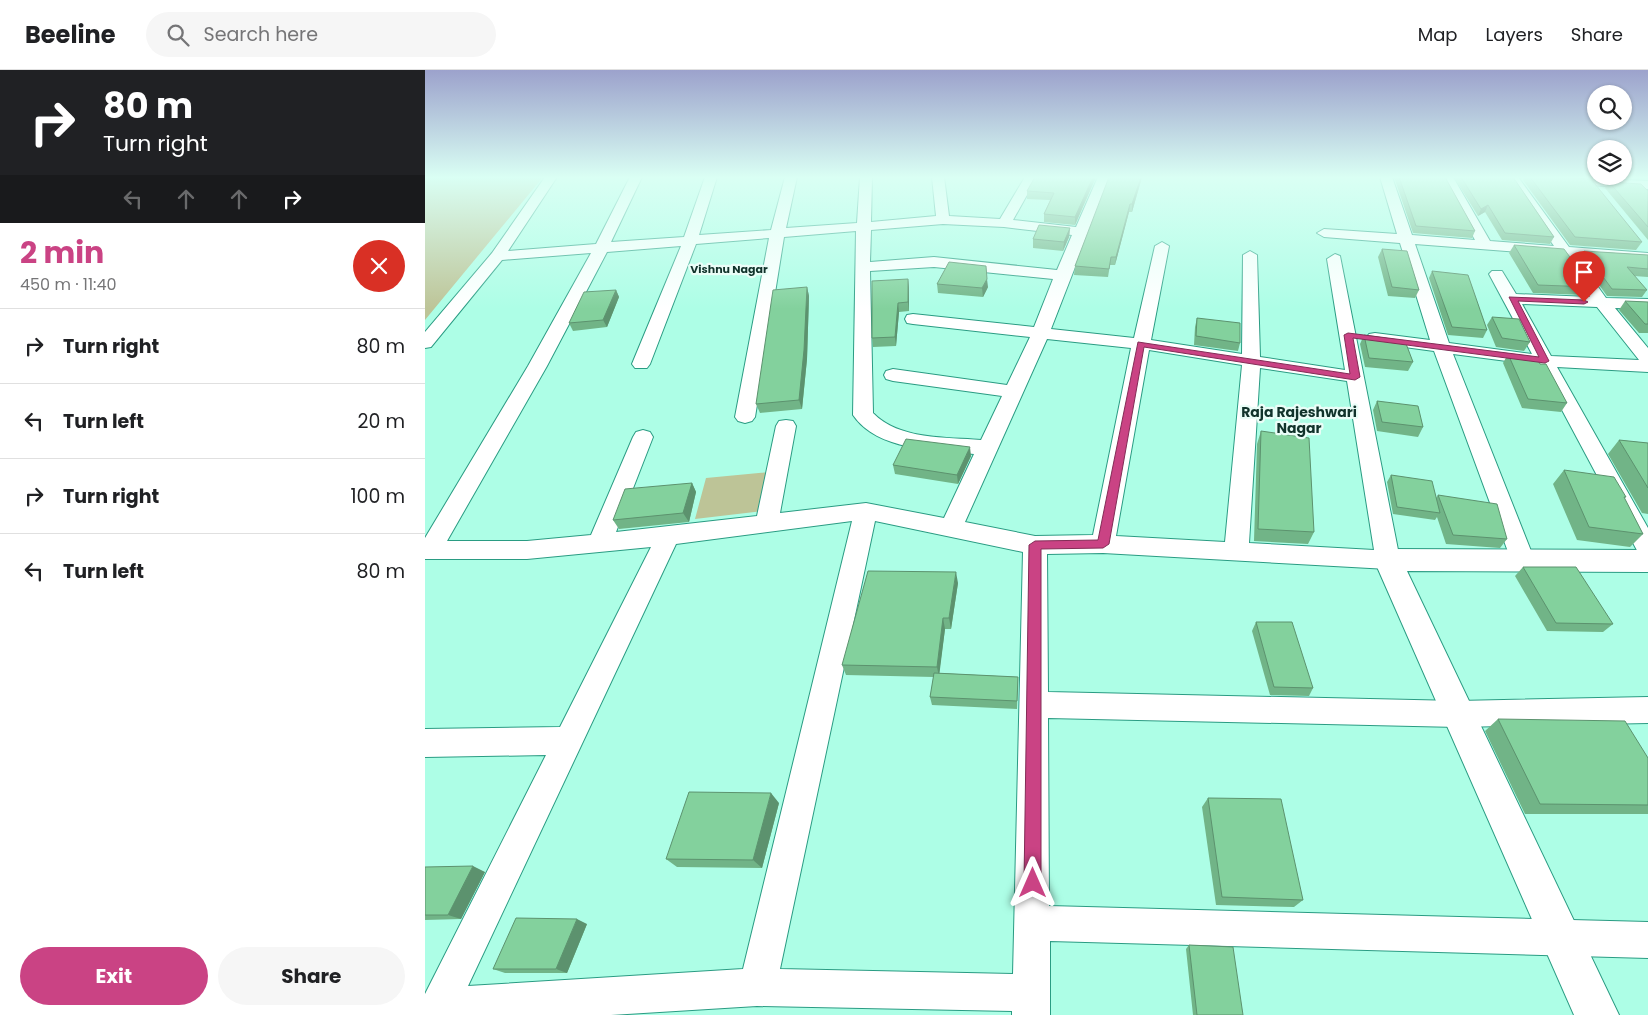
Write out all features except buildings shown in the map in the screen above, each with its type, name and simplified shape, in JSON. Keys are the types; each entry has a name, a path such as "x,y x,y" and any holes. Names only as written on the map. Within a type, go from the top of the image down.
{"street":[{"path":"425,343 497,256 521,221"},
{"path":"427,550 504,424 603,248 616,221"},
{"path":"641,364 697,221"},
{"path":"745,417 780,221"},
{"path":"863,221 863,415 868,423 894,435 987,448"},
{"path":"497,256 777,235 930,221"},
{"path":"965,221 1003,223 1082,232"},
{"path":"951,527 1040,334 1062,275 1086,221"},
{"path":"1400,221 1441,346 1523,561"},
{"path":"1472,221 1485,245"},
{"path":"1544,221 1601,303 1648,360"},
{"path":"1324,233 1565,251 1646,252"},
{"path":"1103,544 1141,344 1162,246"},
{"path":"1236,553 1251,362 1250,255"},
{"path":"1335,259 1388,560 1560,939 1597,1015"},
{"path":"862,267 934,262 1062,275"},
{"path":"1497,274 1648,550"},
{"path":"1512,299 1648,304"},
{"path":"913,319 1141,344 1355,377"},
{"path":"1348,335 1545,361 1648,366"},
{"path":"893,375 1013,392"},
{"path":"767,523 786,426"},
{"path":"600,542 643,437"},
{"path":"427,550 527,550 667,536 866,511 1035,545 1103,544 1236,553 1388,560 1648,561"},
{"path":"757,987 866,511"},
{"path":"667,536 566,741 437,1011 757,987 1031,1004 1035,545"},
{"path":"1034,705 1458,714 1648,710"},
{"path":"425,743 566,741"},
{"path":"1032,923 1648,940"}],"green space":[{"path":"425,221 507,221 425,320"},
{"path":"770,472 763,511 695,519 706,478"}],"district":[{"name":"Vishnu Nagar","path":"729,269"},
{"name":"Raja Rajeshwari Nagar","path":"1299,420"}],"route":[{"path":"1033,883 1035,545 1103,544 1141,344 1355,377 1348,335 1545,361 1512,299 1584,302"}]}
